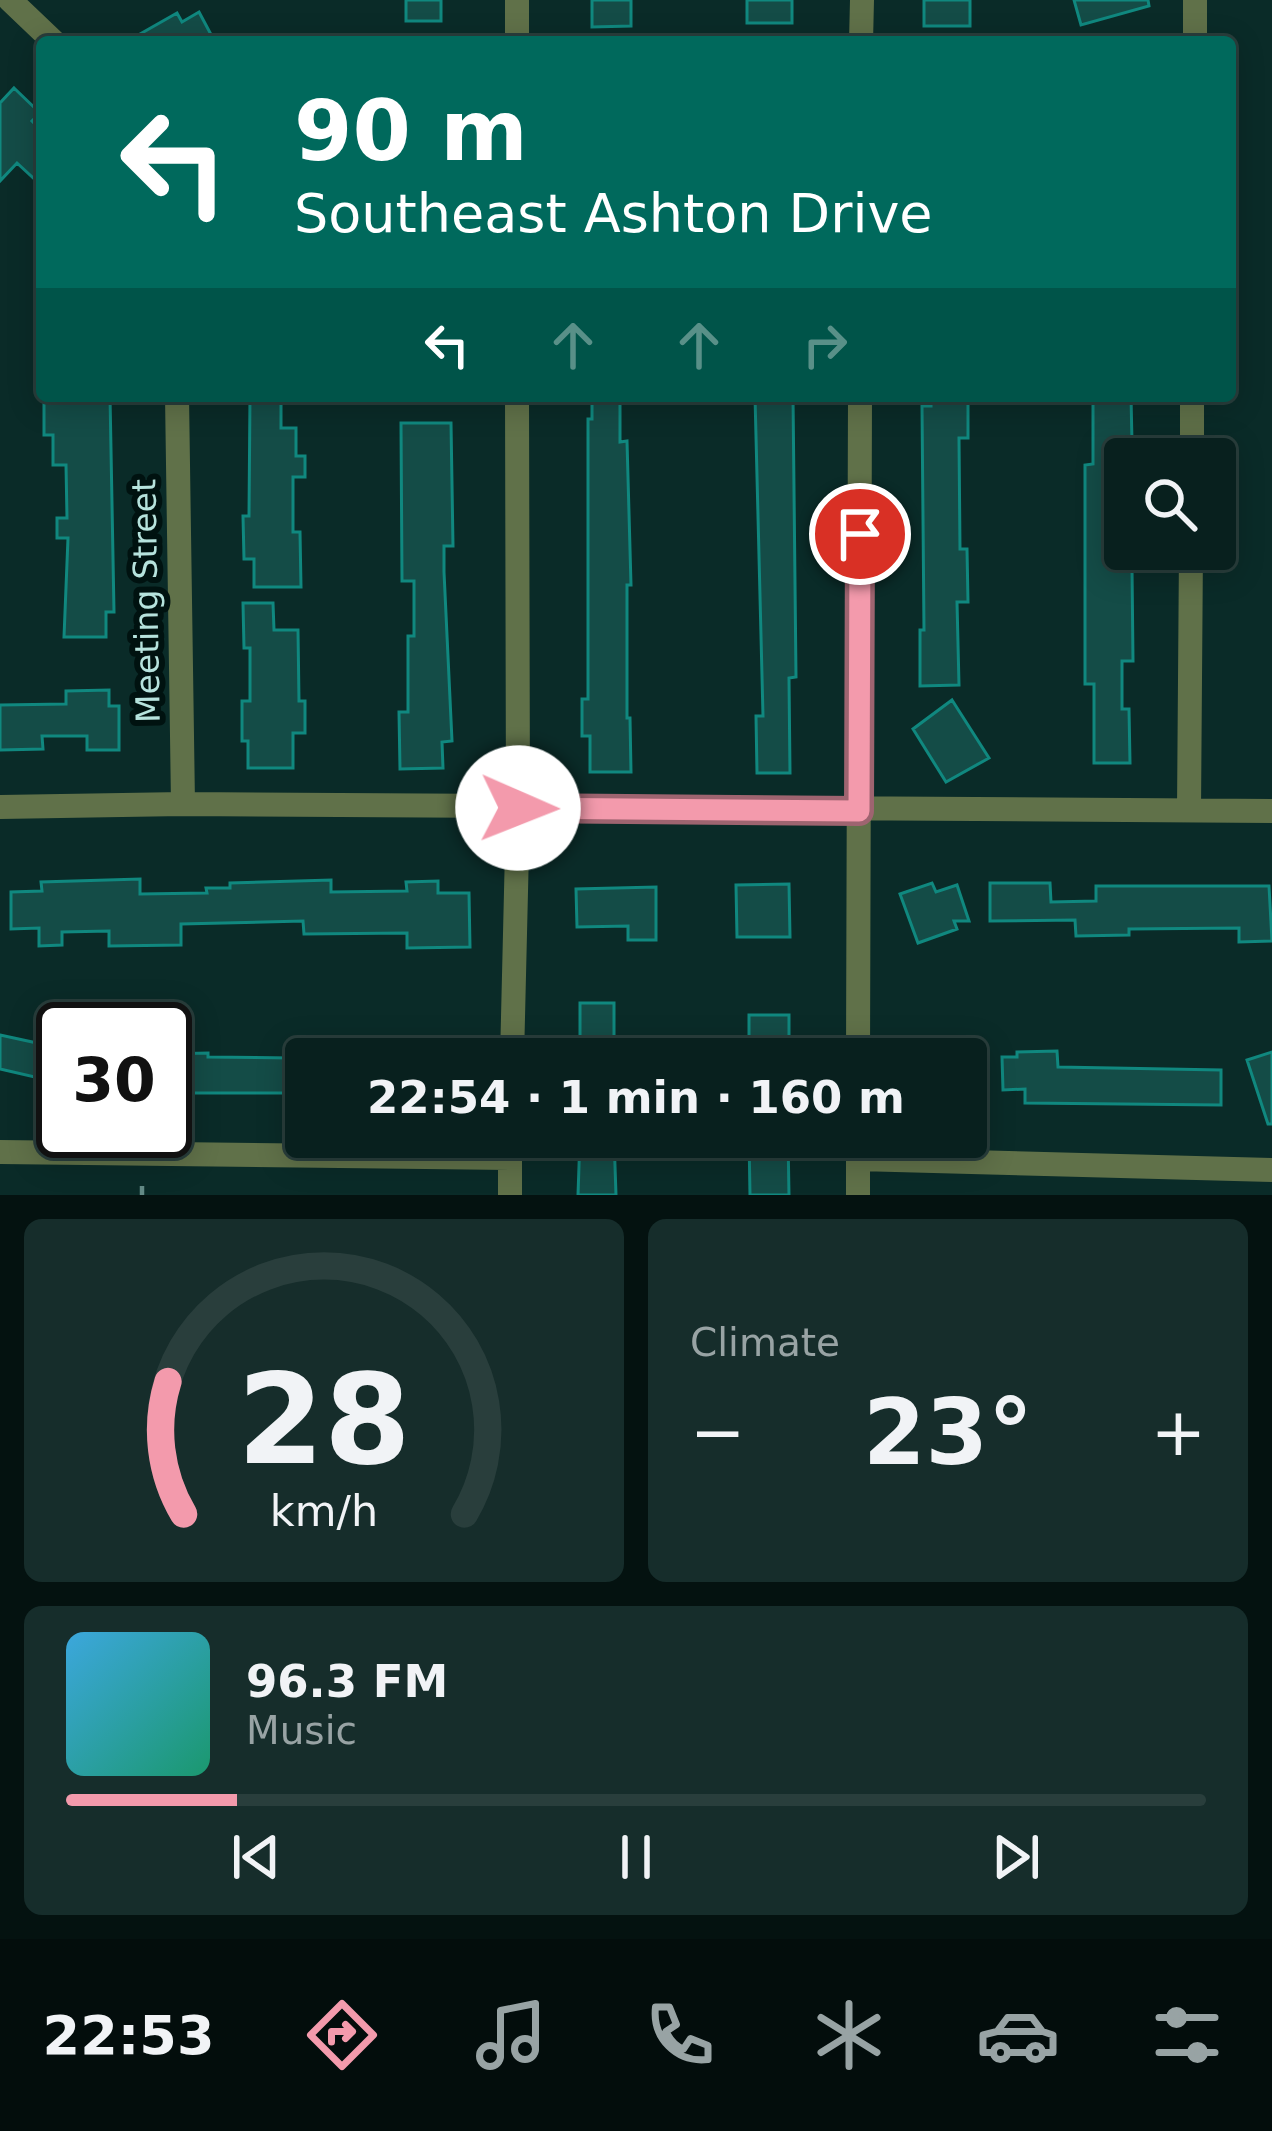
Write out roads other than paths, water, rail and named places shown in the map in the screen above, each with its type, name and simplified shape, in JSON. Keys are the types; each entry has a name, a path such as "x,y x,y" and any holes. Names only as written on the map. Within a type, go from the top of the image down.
{"street":[{"path":"0,18 10,0 48,36"},
{"path":"517,0 517,36"},
{"path":"861,36 862,0"},
{"path":"1195,36 1196,0"},
{"name":"Meeting Street","path":"177,402 183,804"},
{"path":"513,1038 518,808 517,402"},
{"path":"858,1038 860,402"},
{"path":"1192,402 1192,438"},
{"path":"1189,810 1191,570"},
{"path":"0,807 1272,811"},
{"path":"0,1152 285,1149"},
{"path":"987,1155 1272,1170"},
{"path":"510,1158 510,1195"},
{"path":"858,1158 858,1195"}]}
